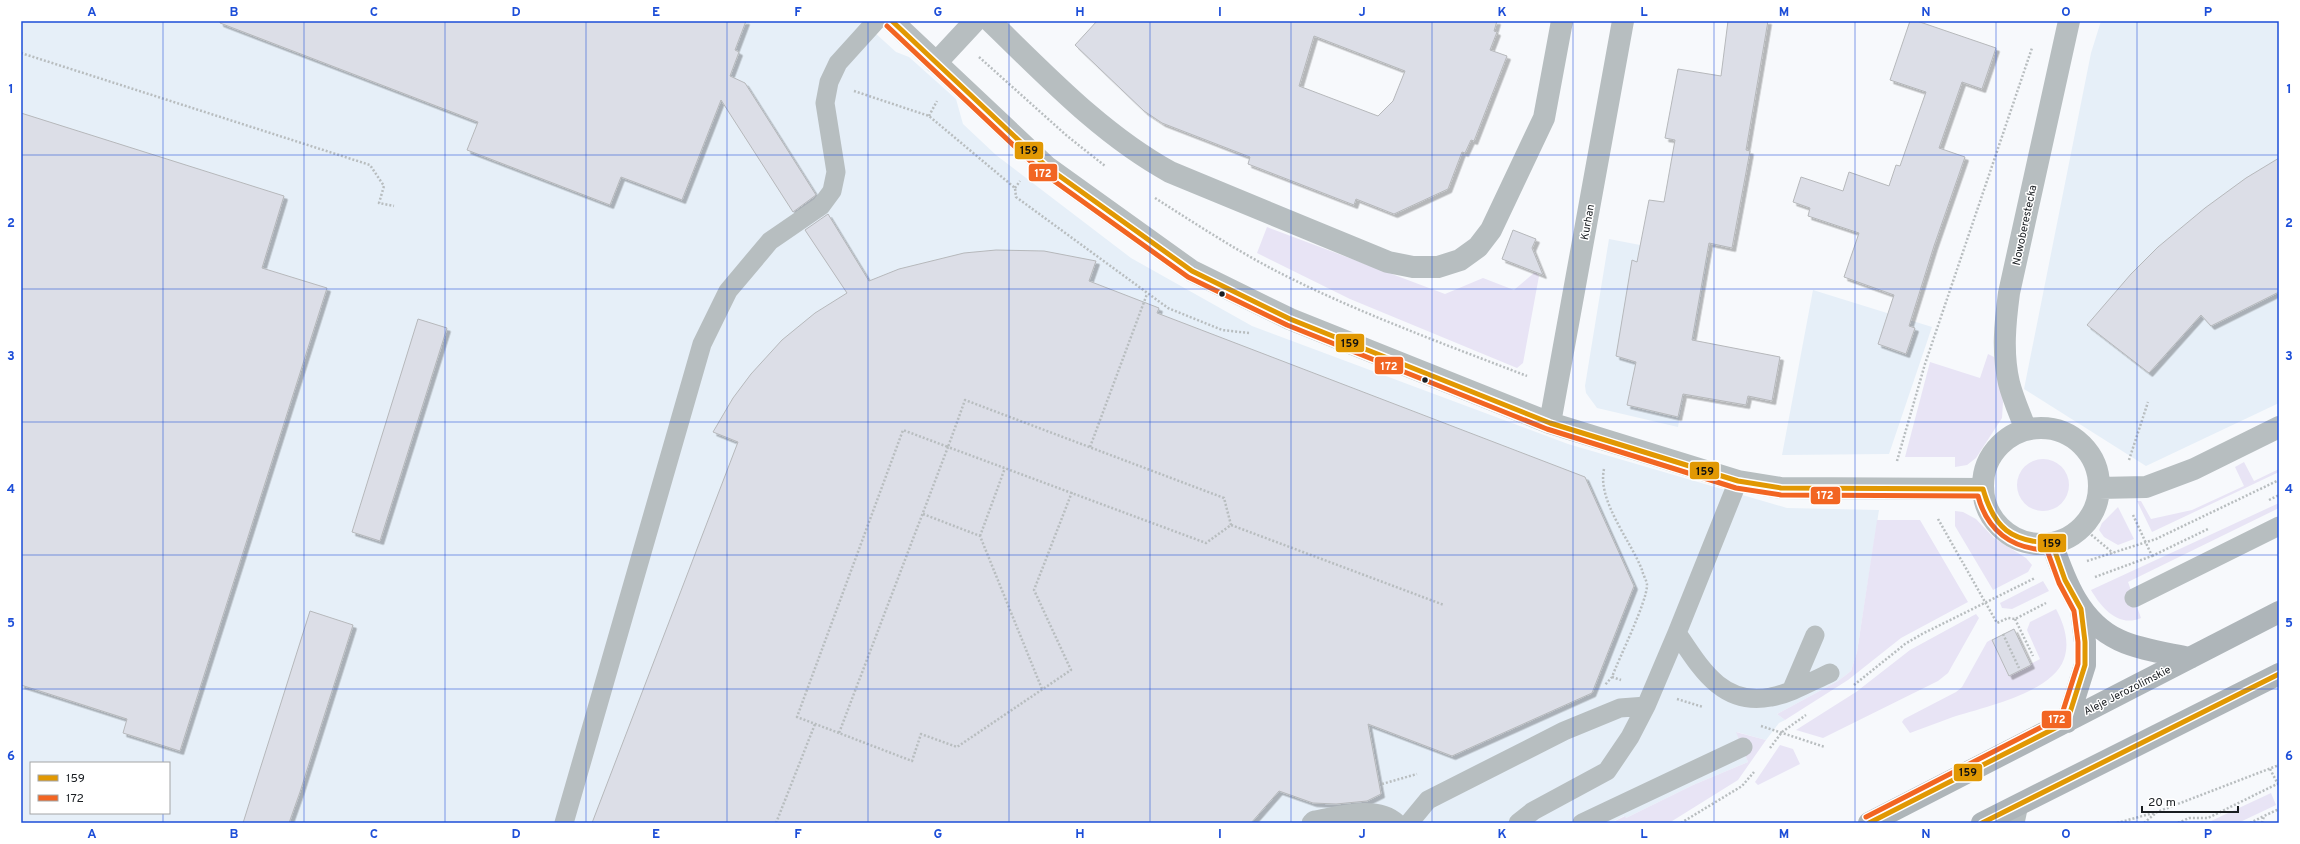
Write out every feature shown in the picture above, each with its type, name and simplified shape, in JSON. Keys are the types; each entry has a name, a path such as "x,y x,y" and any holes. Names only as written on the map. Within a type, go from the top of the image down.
{"main road":[{"path":"2052,543 2065,580 2081,609 2101,630 2119,640 2190,658"},
{"path":"2067,722 2085,665 2085,642 2081,609"},
{"name":"Aleje Jerozolimskie","path":"1869,823 2279,612"},
{"path":"1982,823 2017,814 2279,674"}],"street":[{"path":"892,21 1047,167 1192,271 1290,319 1550,423 1738,481 1781,488 1983,489"},
{"path":"936,63 975,21"},
{"path":"990,21 1074,103 1149,160 1170,172 1388,262 1413,267 1438,267 1460,260 1478,247 1491,230 1544,118 1562,21"},
{"name":"Kurhan","path":"1550,423 1623,21"},
{"name":"Nowoberestecka","path":"2026,430 2009,384 2006,358 2005,326 2009,293 2069,21"},
{"path":"2099,488 2146,486 2194,469 2279,427"},
{"path":"2039,428 2053,429 2078,440 2094,461 2099,488 2094,510 2082,528 2072,535 2052,543 2038,544 2024,541 2011,535 1992,516 1983,489 1988,464 1994,452 2003,442 2026,430 2039,428"}],"lane":[{"path":"564,823 702,344 728,292 770,241 821,206 832,191 836,172 825,103 829,82 838,63 876,21"},
{"path":"1518,823 1533,811 1607,771 1630,737 1646,706 1677,633 1738,481"},
{"path":"2134,598 2279,526"},
{"path":"1677,633 1713,682 1730,693 1740,697 1771,698 1830,673"},
{"path":"1792,689 1815,635"},
{"path":"1409,823 1428,800 1564,731 1620,708 1646,706"},
{"path":"1582,823 1743,747"},
{"path":"1311,823 1314,820 1369,813 1391,818 1397,823"}],"path":[{"path":"1897,462 1925,364 2033,47 2061,54"},
{"path":"21,53 370,165 384,186 379,203 394,206"},
{"path":"847,88 929,116 1014,188 1016,197 1168,308 1222,330 1249,333"},
{"path":"929,116 933,105 940,96"},
{"path":"1014,188 1020,181"},
{"path":"1090,447 1147,294"},
{"path":"839,734 965,400 1224,498 1231,524"},
{"path":"1072,492 1034,590 1071,670 957,747 921,734 912,761 797,717 903,430 1072,492 1206,543 1231,524"},
{"path":"1603,688 1612,677 1643,601 1647,584 1637,557 1611,510 1602,477 1604,466"},
{"path":"1005,468 980,536 1042,689"},
{"path":"2086,561 2146,542 2279,480"},
{"path":"923,514 980,536"},
{"path":"1938,519 1997,623 2008,618 2015,619 2048,602"},
{"path":"1231,524 1444,606"},
{"path":"2082,528 2113,553"},
{"path":"2094,578 2152,556 2146,542"},
{"path":"1852,686 1905,644 1938,625 2040,575"},
{"path":"2015,619 2033,656"},
{"path":"2003,634 2019,668"},
{"path":"1767,752 1782,732 1809,713"},
{"path":"776,823 815,724"},
{"path":"2117,823 2157,812 2279,765"},
{"path":"1681,823 1742,786 1755,769"},
{"path":"2178,823 2189,818 2208,818 2279,784 2270,769"},
{"path":"1382,784 1422,771"},
{"path":"2250,823 2279,809"},
{"path":"2144,823 2157,812"},
{"path":"2262,823 2264,816"}],"shaded area":[{"path":"21,21 862,21 896,52 909,57 956,99 963,124 996,155 1131,258 1252,326 1568,444 1787,508 1879,510 1857,652 1851,671 1838,681 1777,714 1785,720 1779,723 1766,740 1737,732 1748,762 1693,785 1626,818 1624,816 1610,823 21,823"},
{"path":"2101,21 2279,21 2279,403 2146,466 2024,389 2091,53"},
{"path":"1267,227 1445,294 1483,278 1514,290 1535,272 1539,276 1523,363 1517,368 1350,299 1257,253"},
{"path":"1609,239 1708,258 1678,427 1597,408 1586,393 1585,386"},
{"path":"1813,290 1932,327 1889,454 1782,455"},
{"path":"1988,354 1996,358 2003,402 2002,418 1976,458 1967,465 1955,467 1955,457 1905,457 1930,362 1980,378"},
{"path":"2043,459 2053,461 2061,467 2067,475 2069,485 2067,495 2061,503 2053,509 2043,511 2033,509 2025,503 2019,495 2017,485 2019,475 2025,467 2033,461"},
{"path":"2244,462 2254,481 2279,469 2279,472 2152,532 2137,501 2141,501 2151,519 2192,510 2244,486 2235,467"},
{"path":"2279,503 2279,508 2128,582 2141,618 2125,620 2118,618 2105,609 2091,590"},
{"path":"2118,507 2134,539 2118,545 2104,537 2099,530 2102,523"},
{"path":"1955,511 1963,512 1976,519 1994,538 2026,558 2032,565 2028,572 1993,590 1955,526"},
{"path":"1877,520 1920,520 1968,602 1901,638 1848,680 1785,720 1777,714 1838,681 1851,671 1857,652"},
{"path":"2043,581 2049,591 2012,609 2002,608 2000,603"},
{"path":"2056,609 2065,633 2066,653 2057,671 2046,681 2032,690 2016,697 1953,717 1910,733 1902,722 1904,719 1956,692 1962,687 1987,642 1992,639 2009,675 2040,659 2027,630 2030,622"},
{"path":"1976,614 1979,618 1948,673 1938,681 1823,738 1796,730 1856,692 1910,650"},
{"path":"1736,732 1766,740 1738,780 1669,823 1611,823 1625,816 1626,818 1693,785 1748,762"},
{"path":"1780,745 1793,749 1800,764 1758,785 1755,782"},
{"path":"2271,793 2276,805 2238,823 2187,823 2191,821 2211,821"}],"building":[{"path":"220,21 746,21 735,50 739,52 730,76 745,83 816,195 793,212 721,100 682,200 621,177 610,205 467,150 478,122 220,23"},
{"path":"1097,21 1497,21 1494,31 1497,32 1490,50 1507,56 1474,141 1471,140 1465,153 1462,152 1448,189 1394,214 1356,199 1354,205 1248,164 1250,157 1162,123 1144,111 1075,45","holes":["1314,36 1405,71 1393,101 1378,116 1299,86"]},
{"path":"1728,21 1768,21 1746,150 1750,151 1732,248 1709,243 1692,340 1780,357 1772,401 1748,396 1746,405 1683,394 1678,417 1627,405 1636,362 1616,356 1632,260 1637,262 1649,200 1664,202 1675,140 1665,138 1678,69 1721,76"},
{"path":"1910,21 1917,21 1996,48 1982,89 1962,82 1939,148 1965,157 1934,246 1909,326 1915,328 1906,354 1878,344 1894,295 1844,277 1859,233 1808,216 1810,208 1793,202 1801,177 1843,191 1849,172 1889,186 1896,165 1900,166 1926,92 1890,80"},
{"path":"21,113 284,196 262,268 327,288 180,751 123,733 127,719 21,685"},
{"path":"2279,158 2279,292 2211,326 2201,315 2149,373 2087,325 2131,274 2158,247 2205,208 2246,178"},
{"path":"828,214 869,281 899,269 964,253 996,250 1044,251 1096,261 1089,281 1159,308 1157,313 1585,477 1634,586 1592,693 1452,756 1368,724 1381,794 1367,801 1336,804 1313,803 1279,791 1251,823 592,823 738,442 713,432 733,398 751,374 782,340 815,313 847,293 805,230"},
{"path":"1513,230 1536,239 1532,248 1543,275 1502,259"},
{"path":"418,319 447,328 380,541 352,532"},
{"path":"310,611 353,625 289,823 243,823"},
{"path":"2014,629 2031,665 2009,676 1992,640"}],"transit line":[{"name":"159","path":"892,21 1047,167 1192,271 1290,319 1550,423 1738,481 1781,488 1983,489 1993,514 2006,530 2025,540 2052,543 2065,580 2081,609 2085,642 2085,665 2067,722"},
{"name":"172","path":"887,26 1043,173 1188,277 1287,325 1547,429 1736,488 1781,495 1978,496 1988,519 1994,528 2002,535 2022,546 2047,550 2059,583 2074,611 2078,642 2078,664 2061,717 1866,817"},
{"name":"159","path":"1982,823 2279,674"},
{"name":"159","path":"1869,823 2067,722"}]}
